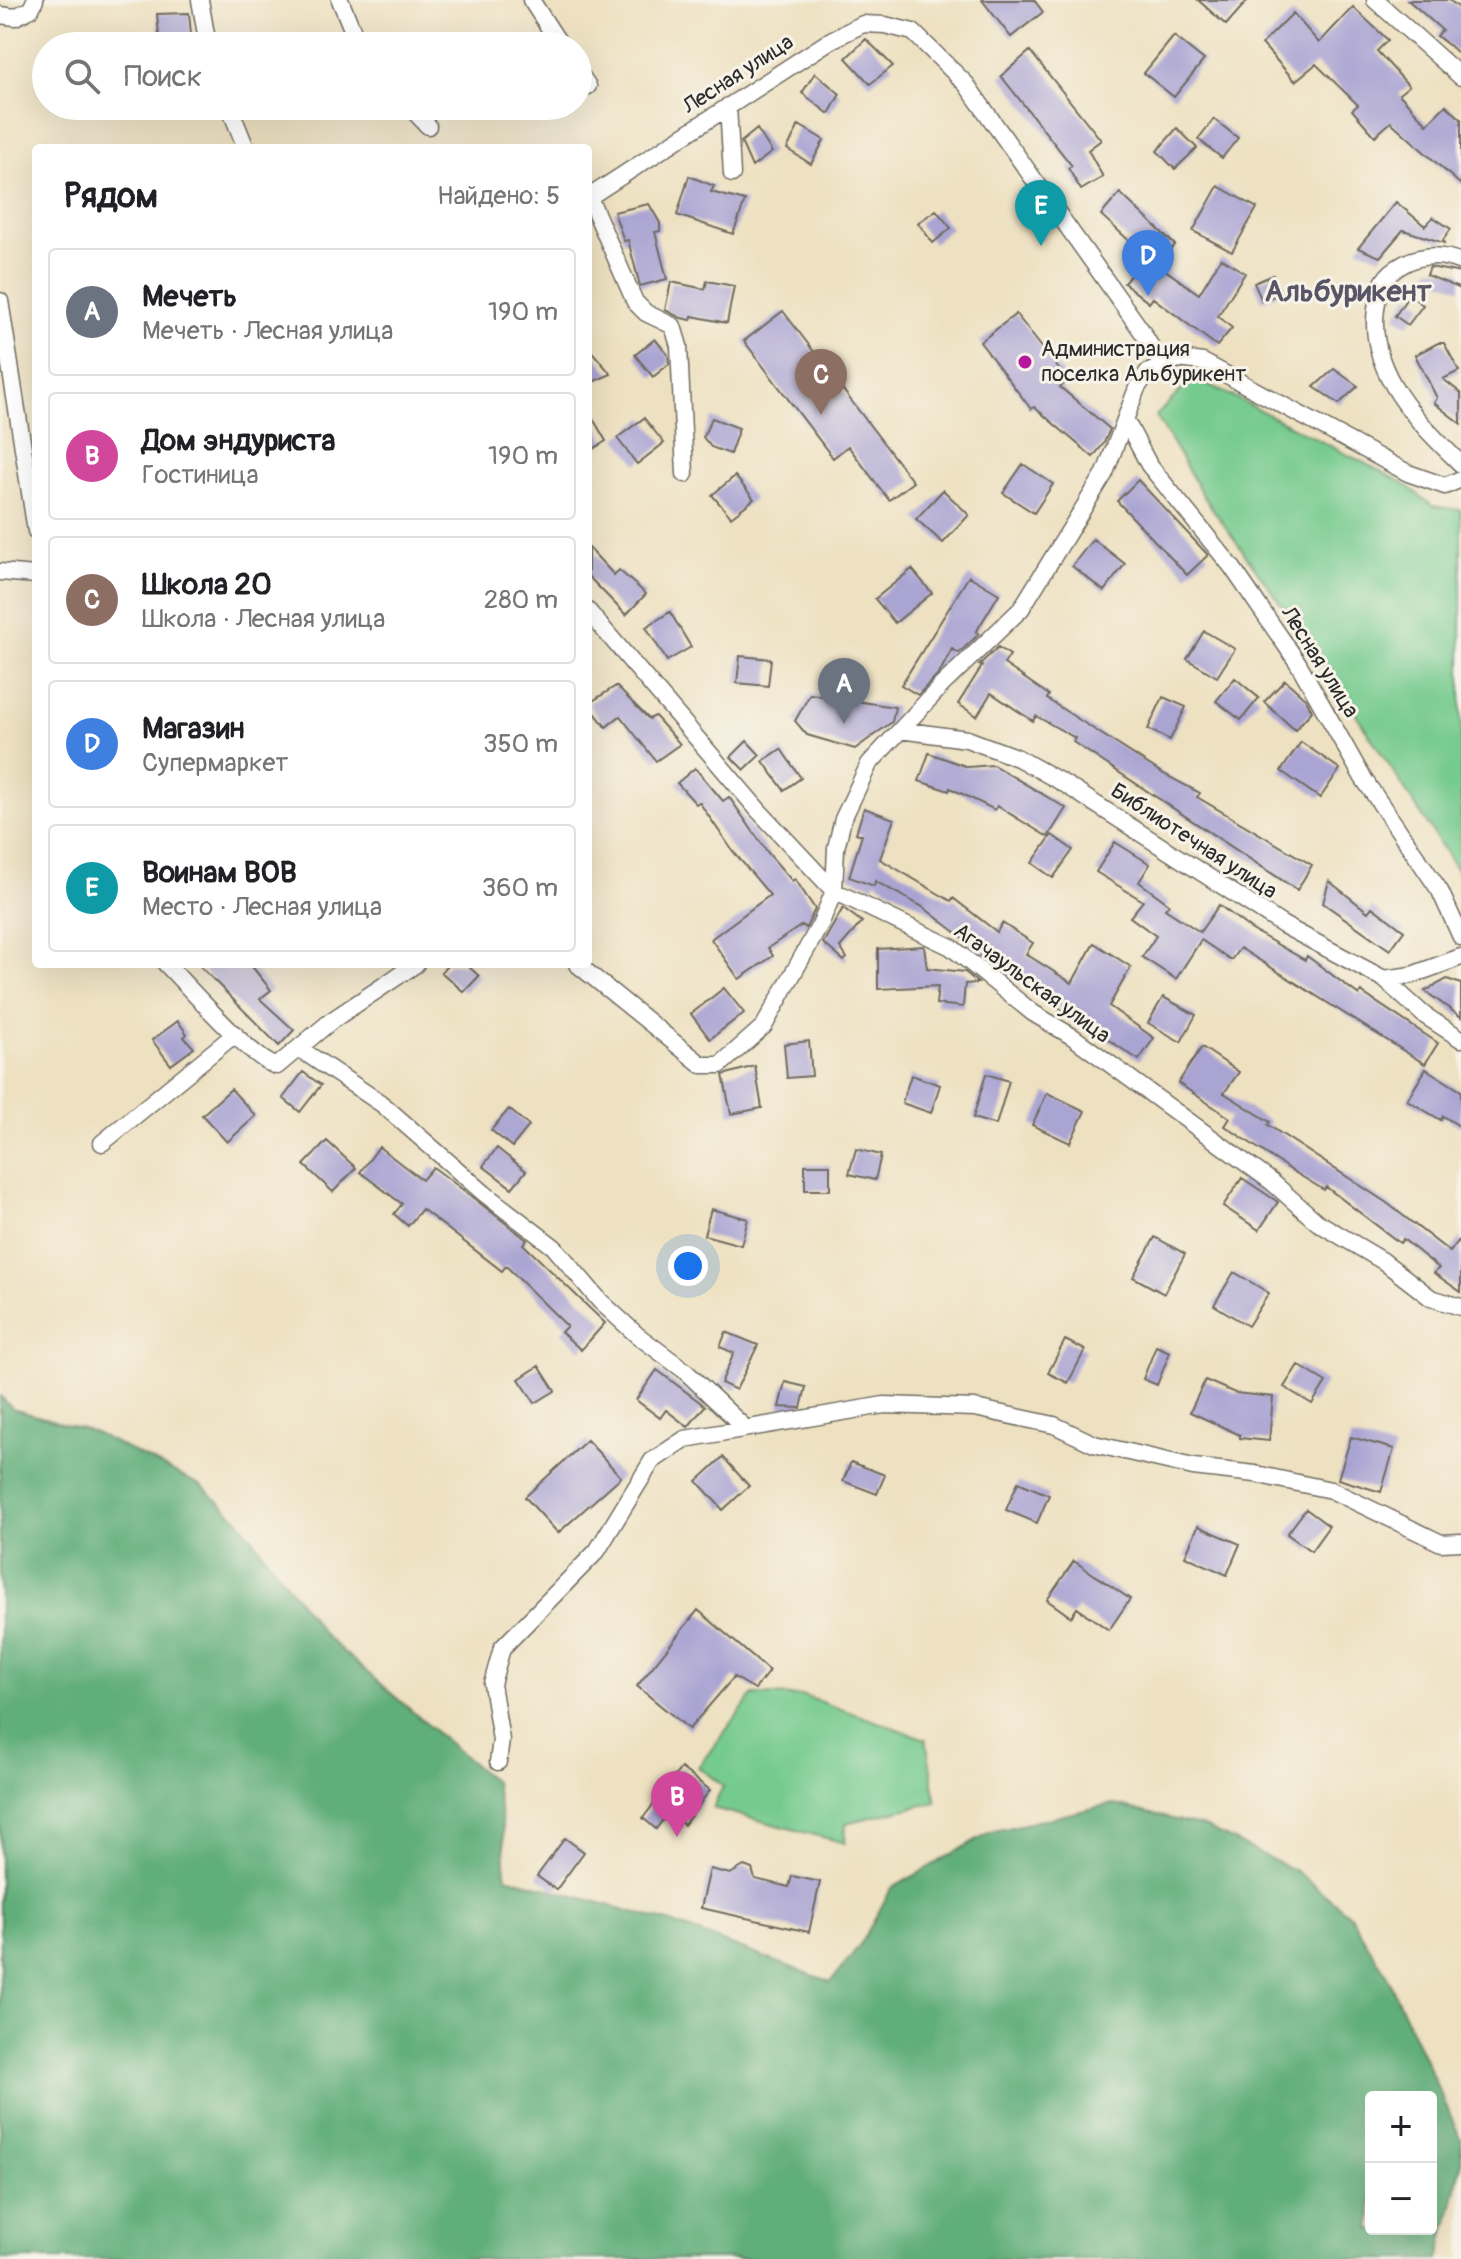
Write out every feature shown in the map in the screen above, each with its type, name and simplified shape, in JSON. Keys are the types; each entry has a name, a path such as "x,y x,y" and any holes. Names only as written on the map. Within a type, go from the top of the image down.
{"street":[{"path":"0,15 15,17 31,9 35,0"},
{"path":"200,0 206,32"},
{"path":"340,0 351,32"},
{"path":"531,0 552,32"},
{"path":"1375,0 1461,77"},
{"name":"Лесная улица","path":"592,194 728,106 863,24 913,32 966,84 1141,330 1161,364"},
{"path":"728,106 732,174"},
{"path":"235,120 244,144"},
{"path":"422,120 428,126"},
{"name":"Лесная улица","path":"592,206 635,302 646,313 673,326 679,346 685,474"},
{"path":"1461,262 1447,256 1431,256 1399,266 1383,279 1374,319 1383,365 1397,391 1428,433 1461,464"},
{"path":"0,301 29,427 32,472"},
{"path":"582,968 702,1065 720,1065 764,1026 820,925 834,891 836,848 843,819 869,764 1021,609 1105,473 1137,388 1147,373 1161,364 1190,358 1203,362 1408,473 1445,486 1461,479"},
{"name":"Лесная улица","path":"1126,421 1149,465 1232,567 1298,663 1363,778 1440,891 1461,937"},
{"path":"0,572 32,575"},
{"name":"Агачаульская улица","path":"592,616 759,811 834,891 951,947 1033,1013 1073,1037 1272,1182 1317,1222 1383,1261 1431,1298 1461,1307"},
{"name":"Библиотечная улица","path":"900,730 967,739 1018,758 1063,783 1283,925 1384,979 1424,1015 1461,1039"},
{"path":"1384,979 1412,975 1461,957"},
{"path":"170,968 269,1065 285,1063 331,1021 410,968"},
{"path":"102,1143 235,1034"},
{"path":"300,1049 382,1104 485,1194 554,1247 600,1301 637,1335 684,1370 745,1428"},
{"path":"498,1762 501,1740 492,1684 502,1648 597,1551 652,1461 685,1439 884,1405 975,1408 1054,1425 1094,1444 1168,1461 1331,1490 1441,1543 1461,1542"}],"green space":[{"path":"1194,377 1402,482 1433,506 1461,510 1461,876 1317,654 1204,497 1156,416"},
{"path":"0,1396 13,1409 93,1432 202,1486 239,1520 325,1636 495,1783 503,1830 506,1877 669,1922 831,1982 864,1939 891,1889 990,1832 1111,1804 1205,1827 1296,1871 1349,1914 1385,1972 1461,2139 1461,2167 1439,2259 0,2259"},
{"path":"753,1695 804,1696 926,1739 936,1802 846,1823 845,1843 713,1808 723,1786 698,1767"}],"building":[{"path":"982,0 1034,0 1043,12 1011,37"},
{"path":"1198,0 1248,0 1226,25"},
{"path":"1408,0 1449,0 1461,9 1461,55 1437,36 1442,30"},
{"path":"1353,7 1388,40 1377,51 1409,86 1399,94 1427,124 1446,105 1461,119 1461,185 1391,122 1375,136 1352,110 1358,105 1316,64 1295,81 1262,44 1293,13 1319,43"},
{"path":"189,13 191,32 159,32 157,14"},
{"path":"1174,36 1204,60 1174,97 1144,73"},
{"path":"866,39 893,66 870,84 846,58"},
{"path":"1030,51 1101,140 1088,150 1103,177 1081,190 1068,168 1072,166 1001,76"},
{"path":"815,73 840,94 829,114 802,93"},
{"path":"1214,119 1238,138 1222,158 1198,139"},
{"path":"799,125 824,140 811,164 787,149"},
{"path":"1177,128 1197,148 1175,169 1157,151"},
{"path":"757,129 772,152 752,167 741,142"},
{"path":"689,176 714,186 711,192 745,201 733,234 677,215"},
{"path":"1218,186 1257,208 1232,252 1193,231"},
{"path":"1120,193 1175,245 1157,264 1199,294 1221,258 1245,273 1218,316 1232,328 1217,346 1153,298 1149,303 1124,283 1146,256 1101,215"},
{"path":"1396,202 1425,226 1433,217 1451,229 1444,243 1403,230 1380,257 1358,248"},
{"path":"649,204 660,223 660,231 655,232 667,279 640,286 628,240 624,241 614,212"},
{"path":"936,210 951,228 933,243 918,223"},
{"path":"1430,267 1461,273 1461,289 1427,275"},
{"path":"1273,275 1281,293 1262,301 1254,283"},
{"path":"707,281 734,286 727,323 692,316 691,320 681,318 665,310 671,282 705,289"},
{"path":"1409,295 1423,305 1408,325 1395,316"},
{"path":"783,311 913,482 889,500 848,446 833,458 744,341"},
{"path":"1016,314 1068,381 1060,387 1110,429 1093,457 1034,407 1031,409 980,342"},
{"path":"655,339 668,355 669,364 653,377 635,355"},
{"path":"1444,343 1459,371 1443,379 1461,393 1461,424 1434,403 1437,398 1415,355"},
{"path":"592,352 611,374 592,382"},
{"path":"1334,369 1358,386 1339,404 1314,387"},
{"path":"592,417 606,441 592,450"},
{"path":"644,418 664,443 637,464 617,438"},
{"path":"712,418 739,428 730,454 711,447 703,437"},
{"path":"1023,464 1053,484 1034,513 1003,493"},
{"path":"735,476 754,499 731,517 712,495"},
{"path":"1138,480 1208,555 1187,575 1117,501"},
{"path":"943,490 969,515 943,543 916,519"},
{"path":"1093,539 1125,564 1104,591 1072,566"},
{"path":"592,551 614,575 619,570 646,594 626,615 592,580"},
{"path":"912,569 932,593 895,623 875,599"},
{"path":"969,576 999,594 976,632 979,634 959,653 952,649 940,672 918,695 901,685"},
{"path":"670,612 691,647 667,661 646,627"},
{"path":"1204,631 1235,649 1217,677 1187,659"},
{"path":"998,647 1010,655 1004,664 1049,695 1047,699 1162,773 1200,793 1197,797 1312,865 1297,890 1073,742 1075,738 1036,716 1033,721 991,693 977,716 958,704 982,666 979,665"},
{"path":"740,656 771,659 768,686 737,683"},
{"path":"1235,678 1259,698 1241,720 1216,701"},
{"path":"1285,680 1306,699 1312,711 1295,730 1264,702"},
{"path":"616,686 649,719 655,716 680,744 656,761 620,716 606,727 592,709 592,701"},
{"path":"810,694 895,707 892,722 855,749 807,735 795,721"},
{"path":"1163,697 1186,707 1170,740 1148,729"},
{"path":"747,741 760,755 744,770 731,757"},
{"path":"1301,742 1340,769 1320,798 1281,771"},
{"path":"781,749 801,778 784,790 763,761"},
{"path":"929,753 968,767 993,765 1066,808 1048,837 997,806 995,810 950,788 949,791 919,781"},
{"path":"695,768 723,801 729,797 768,853 792,881 795,879 815,909 806,928 802,925 768,948 773,956 739,979 711,939 770,895 732,850 699,802 696,804 677,783"},
{"path":"864,808 894,819 880,859 951,901 953,898 997,932 1002,923 1033,943 1026,954 1072,983 1094,943 1131,967 1109,1006 1154,1038 1139,1060 980,956 983,953 923,907 875,881 874,886 849,877 862,835 856,833"},
{"path":"1052,835 1073,850 1053,878 1032,863"},
{"path":"1115,842 1150,864 1139,882 1169,904 1165,909 1200,932 1219,905 1252,930 1305,960 1307,956 1359,995 1361,992 1438,1043 1425,1064 1240,948 1231,960 1201,940 1176,979 1142,957 1156,936 1130,917 1143,901 1096,872"},
{"path":"1329,881 1368,912 1372,907 1404,931 1390,950 1323,903"},
{"path":"843,908 862,922 840,947 847,958 844,961 823,943"},
{"path":"924,946 927,968 965,972 978,983 965,984 963,1007 936,1004 938,986 878,989 878,949"},
{"path":"202,968 253,968 271,990 260,999 294,1030 279,1046"},
{"path":"445,968 470,968 479,976 464,992 441,972"},
{"path":"1447,979 1461,984 1461,1017 1425,991"},
{"path":"724,988 744,1013 710,1039 691,1014"},
{"path":"1163,997 1196,1015 1181,1042 1148,1023"},
{"path":"178,1021 187,1034 184,1037 194,1048 171,1065 152,1040"},
{"path":"809,1041 812,1076 787,1078 784,1044"},
{"path":"1202,1047 1239,1072 1224,1093 1387,1203 1450,1252 1461,1237 1461,1292 1434,1273 1439,1268 1403,1239 1400,1243 1326,1187 1324,1190 1225,1126 1230,1118 1178,1083"},
{"path":"755,1066 762,1108 731,1114 723,1075"},
{"path":"1426,1069 1461,1091 1461,1127 1443,1116 1441,1120 1407,1100"},
{"path":"303,1072 321,1085 300,1112 283,1098"},
{"path":"986,1074 1009,1081 996,1125 973,1118"},
{"path":"911,1075 940,1085 931,1113 902,1103"},
{"path":"231,1089 256,1116 227,1142 202,1115"},
{"path":"1047,1093 1085,1111 1070,1143 1032,1125"},
{"path":"509,1109 529,1126 512,1147 491,1130"},
{"path":"327,1141 356,1168 333,1192 304,1165"},
{"path":"379,1147 422,1180 433,1167 462,1189 527,1240 523,1244 605,1323 581,1350 561,1332 567,1326 506,1266 502,1271 422,1209 408,1226 394,1214 402,1204 360,1172"},
{"path":"497,1148 526,1171 512,1188 483,1166"},
{"path":"856,1149 881,1155 875,1180 849,1174"},
{"path":"805,1165 830,1165 830,1190 805,1190"},
{"path":"1242,1178 1278,1202 1259,1230 1223,1206"},
{"path":"711,1209 748,1219 741,1245 704,1235"},
{"path":"1155,1237 1185,1254 1164,1294 1133,1277"},
{"path":"1234,1272 1269,1293 1248,1326 1214,1305"},
{"path":"726,1332 758,1345 736,1390 721,1383 734,1353 720,1347"},
{"path":"1065,1340 1085,1350 1068,1383 1048,1373"},
{"path":"1156,1346 1170,1352 1157,1385 1143,1379"},
{"path":"1298,1365 1326,1382 1312,1404 1284,1387"},
{"path":"539,1366 555,1391 535,1403 519,1379"},
{"path":"657,1370 705,1406 688,1427 666,1410 660,1418 636,1400"},
{"path":"1205,1380 1235,1393 1273,1397 1269,1441 1240,1438 1240,1435 1190,1412"},
{"path":"785,1382 806,1387 801,1408 779,1407"},
{"path":"1351,1437 1394,1449 1381,1492 1338,1479"},
{"path":"587,1440 621,1477 558,1533 525,1497"},
{"path":"723,1457 749,1486 723,1510 697,1481"},
{"path":"851,1462 885,1475 877,1494 843,1481"},
{"path":"1018,1482 1049,1495 1037,1523 1006,1510"},
{"path":"1306,1509 1329,1526 1311,1551 1287,1534"},
{"path":"1198,1526 1240,1544 1227,1575 1185,1556"},
{"path":"1074,1561 1130,1599 1109,1630 1077,1608 1071,1617 1047,1600"},
{"path":"698,1610 769,1671 755,1689 734,1677 689,1729 637,1686"},
{"path":"681,1768 710,1790 684,1825 668,1813 656,1829 643,1818"},
{"path":"565,1838 584,1852 556,1890 537,1876"},
{"path":"744,1866 752,1869 755,1879 789,1887 792,1876 820,1882 809,1932 701,1908 710,1869 730,1874"}],"place":[{"name":"Воинам ВОВ","path":"1041,246"},
{"name":"Магазин","path":"1148,296"},
{"name":"Администрация поселка Альбурикент","path":"1025,362"},
{"name":"Школа 20","path":"821,415"},
{"name":"Мечеть","path":"844,724"},
{"name":"Дом эндуриста","path":"677,1837"}],"district":[{"name":"Альбурикент","path":"1348,291"}]}
